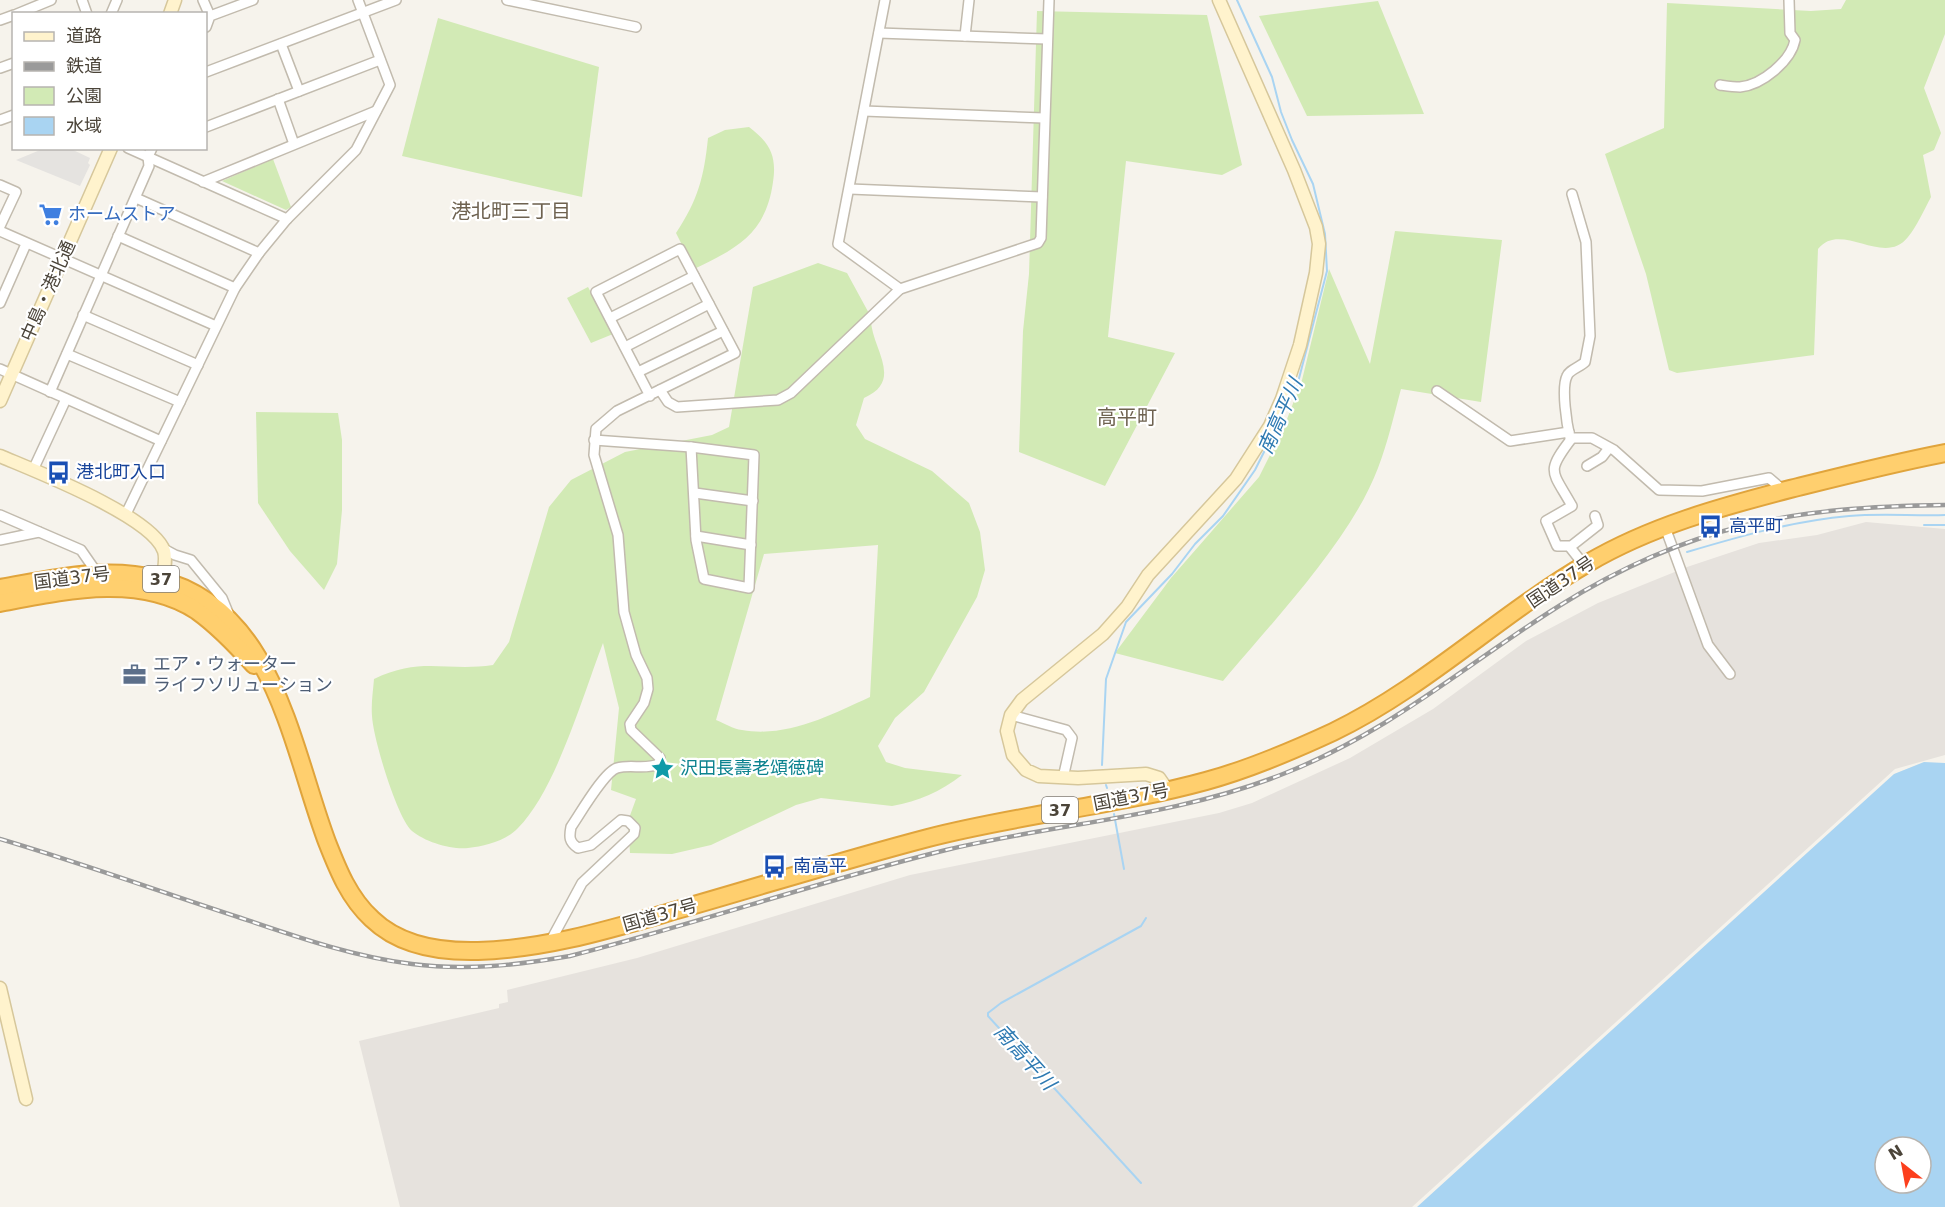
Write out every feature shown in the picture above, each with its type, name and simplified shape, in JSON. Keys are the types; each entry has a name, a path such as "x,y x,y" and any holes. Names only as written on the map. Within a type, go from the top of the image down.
{"highway":[{"name":"国道37号","path":"0,588 117,572 161,587 196,594 220,608 230,618 262,663 339,873 356,902 369,917 396,936 436,949 471,952 549,944 579,938 886,849 974,826 1168,791 1238,772 1365,715 1414,685 1584,565 1624,543 1728,505 1945,453"},
{"name":"国道37号","path":"0,603 88,589 161,587 216,627 247,657 273,689"}],"street":[{"path":"34,10 51,0"},
{"path":"203,0 210,16 207,24"},
{"path":"210,16 254,0"},
{"path":"125,516 235,288 259,253 287,219 356,150 390,85 358,0"},
{"path":"207,72 396,0"},
{"path":"507,0 636,27"},
{"path":"885,0 838,244 900,289"},
{"path":"965,36 969,0"},
{"path":"660,390 668,402 677,408 778,400 791,393 900,289 1038,243 1041,238 1049,0"},
{"path":"1168,791 1159,778 1146,774 1063,778 1039,776 1019,764 1010,748 1007,736 1011,714 1035,687 1103,634 1127,607 1148,575 1213,507 1236,479 1270,426 1282,399 1300,345 1316,273 1319,244 1316,227 1294,170 1219,0"},
{"path":"1720,85 1742,87 1771,74 1790,55 1795,40 1790,33 1789,0"},
{"path":"879,33 1047,39"},
{"path":"281,44 299,91"},
{"path":"207,127 380,60"},
{"path":"278,99 294,144"},
{"path":"204,182 376,111"},
{"path":"864,111 1044,118"},
{"name":"中島・港北通","path":"0,401 6,372 62,260 110,150"},
{"path":"50,392 149,165 150,153 204,182 287,219"},
{"path":"0,185 16,192 0,226"},
{"path":"850,189 1042,197"},
{"path":"1572,194 1586,242 1590,336 1585,362 1568,373 1566,378 1570,435 1554,461 1554,472 1572,506 1546,521 1557,546 1570,547 1598,525 1595,516"},
{"path":"135,198 259,253"},
{"path":"0,231 216,326"},
{"path":"118,236 235,288"},
{"path":"0,303 5,280 26,244"},
{"path":"549,944 582,883 634,834 635,828 628,821 621,820 591,845 578,848 572,844 569,837 571,827 611,770 625,766 650,768 658,764 660,758 631,730 630,724 646,696 647,678 636,655 624,612 618,535 594,455 594,440 596,429 616,411 650,396 735,353 680,249 596,292 650,396"},
{"path":"610,318 694,276"},
{"path":"624,347 709,304"},
{"path":"83,315 198,365"},
{"path":"638,372 723,331"},
{"path":"67,354 180,402"},
{"path":"6,372 161,441"},
{"path":"1437,391 1510,441 1570,435 1592,438 1609,448 1659,490 1713,490 1769,478 1785,490"},
{"path":"33,470 66,399"},
{"path":"594,440 691,447 754,455 749,588 704,579 696,536 691,447"},
{"path":"1587,466 1602,457 1609,448"},
{"path":"0,456 91,496 148,532 165,553 161,587"},
{"path":"695,493 753,501"},
{"path":"0,515 81,550 97,573"},
{"path":"1665,527 1708,645 1730,674"},
{"path":"0,540 39,532"},
{"path":"696,536 751,545"},
{"path":"1570,547 1584,565"},
{"path":"162,548 174,555 191,560 222,598 230,618"},
{"path":"1011,714 1066,730 1072,738 1063,778"},
{"path":"0,988 26,1099"}],"shaded area":[{"path":"40,150 73,150 90,158 88,163 90,165 80,186 16,160"},
{"path":"1866,522 1945,529 1945,755 1895,769 1412,1207 400,1207 359,1041 499,1008 499,1004 508,1002 507,990 637,958 910,875 1219,813 1252,803 1350,758 1433,709 1526,641 1598,603 1687,567 1759,543 1817,535"}],"green space":[{"path":"1846,0 1945,0 1945,34 1924,88 1941,133 1934,150 1923,155 1931,197 1911,233 1898,245 1887,248 1875,247 1838,239 1827,241 1818,249 1814,355 1677,373 1669,370 1646,274 1605,154 1664,128 1667,3 1811,11 1841,9"},
{"path":"1378,1 1424,114 1307,116 1259,16"},
{"path":"1037,11 1207,15 1242,165 1222,175 1126,161 1108,337 1175,353 1105,486 1019,452 1023,331 1029,274"},
{"path":"438,18 599,67 582,197 402,156"},
{"path":"749,127 767,145 773,157 773,182 764,214 757,226 736,246 694,269 676,233 690,210 699,188 708,138 725,130"},
{"path":"273,159 291,207 286,210 222,181"},
{"path":"1395,231 1502,240 1481,402 1401,389 1378,468 1366,495 1349,523 1309,579 1223,681 1115,653 1171,578 1259,477 1284,427 1302,380 1329,269 1370,364"},
{"path":"818,263 847,273 871,317 884,372 883,382 876,391 864,398 856,425 865,439 932,471 969,503 980,532 985,570 977,597 924,692 895,718 878,746 886,762 905,768 962,775 937,791 902,804 892,806 821,798 796,805 711,845 672,854 630,853 628,821 636,799 611,790 619,708 603,643 556,766 532,811 518,828 495,842 468,848 431,842 417,835 406,823 400,811 381,759 372,716 374,679 391,672 420,666 493,665 509,642 549,507 571,480 625,452 712,435 729,427 753,287","holes":["878,545 870,697 808,723 776,731 759,732 739,729 716,720 764,554"]},
{"path":"588,287 613,334 591,343 567,298"},
{"path":"256,412 338,413 342,440 342,510 337,564 324,590 290,551 258,503"}],"water":[{"path":"1924,762 1945,763 1945,1207 1417,1207 1894,774"}],"waterway":[{"name":"南高平川","path":"1102,765 1106,679 1126,622 1223,516 1255,470 1297,386 1327,271 1325,234 1313,184 1281,112 1272,77 1237,0"},
{"path":"1687,552 1767,530 1828,518 1873,515 1945,515"},
{"path":"1924,525 1945,525"},
{"name":"南高平川","path":"1114,814 1124,869"},
{"name":"南高平川","path":"1141,1183 988,1016 988,1013 1001,1003 1141,926 1146,918"}],"railway":[{"path":"0,839 304,939 369,957 432,966 472,967 570,956 946,850 1159,810 1242,789 1322,757 1358,738 1393,718 1559,606 1607,578 1653,556 1699,539 1791,516 1839,510 1945,505"}],"place":[{"name":"ホームストア","path":"50,214"},
{"name":"港北町入口","path":"58,472"},
{"name":"高平町","path":"1711,526"},
{"name":"エア・ウォーター ライフソリューション","path":"135,674"},
{"name":"沢田長壽老頌徳碑","path":"662,768"},
{"name":"南高平","path":"775,866"}],"district":[{"name":"港北町三丁目","path":"511,211"},
{"name":"高平町","path":"1127,417"}]}
